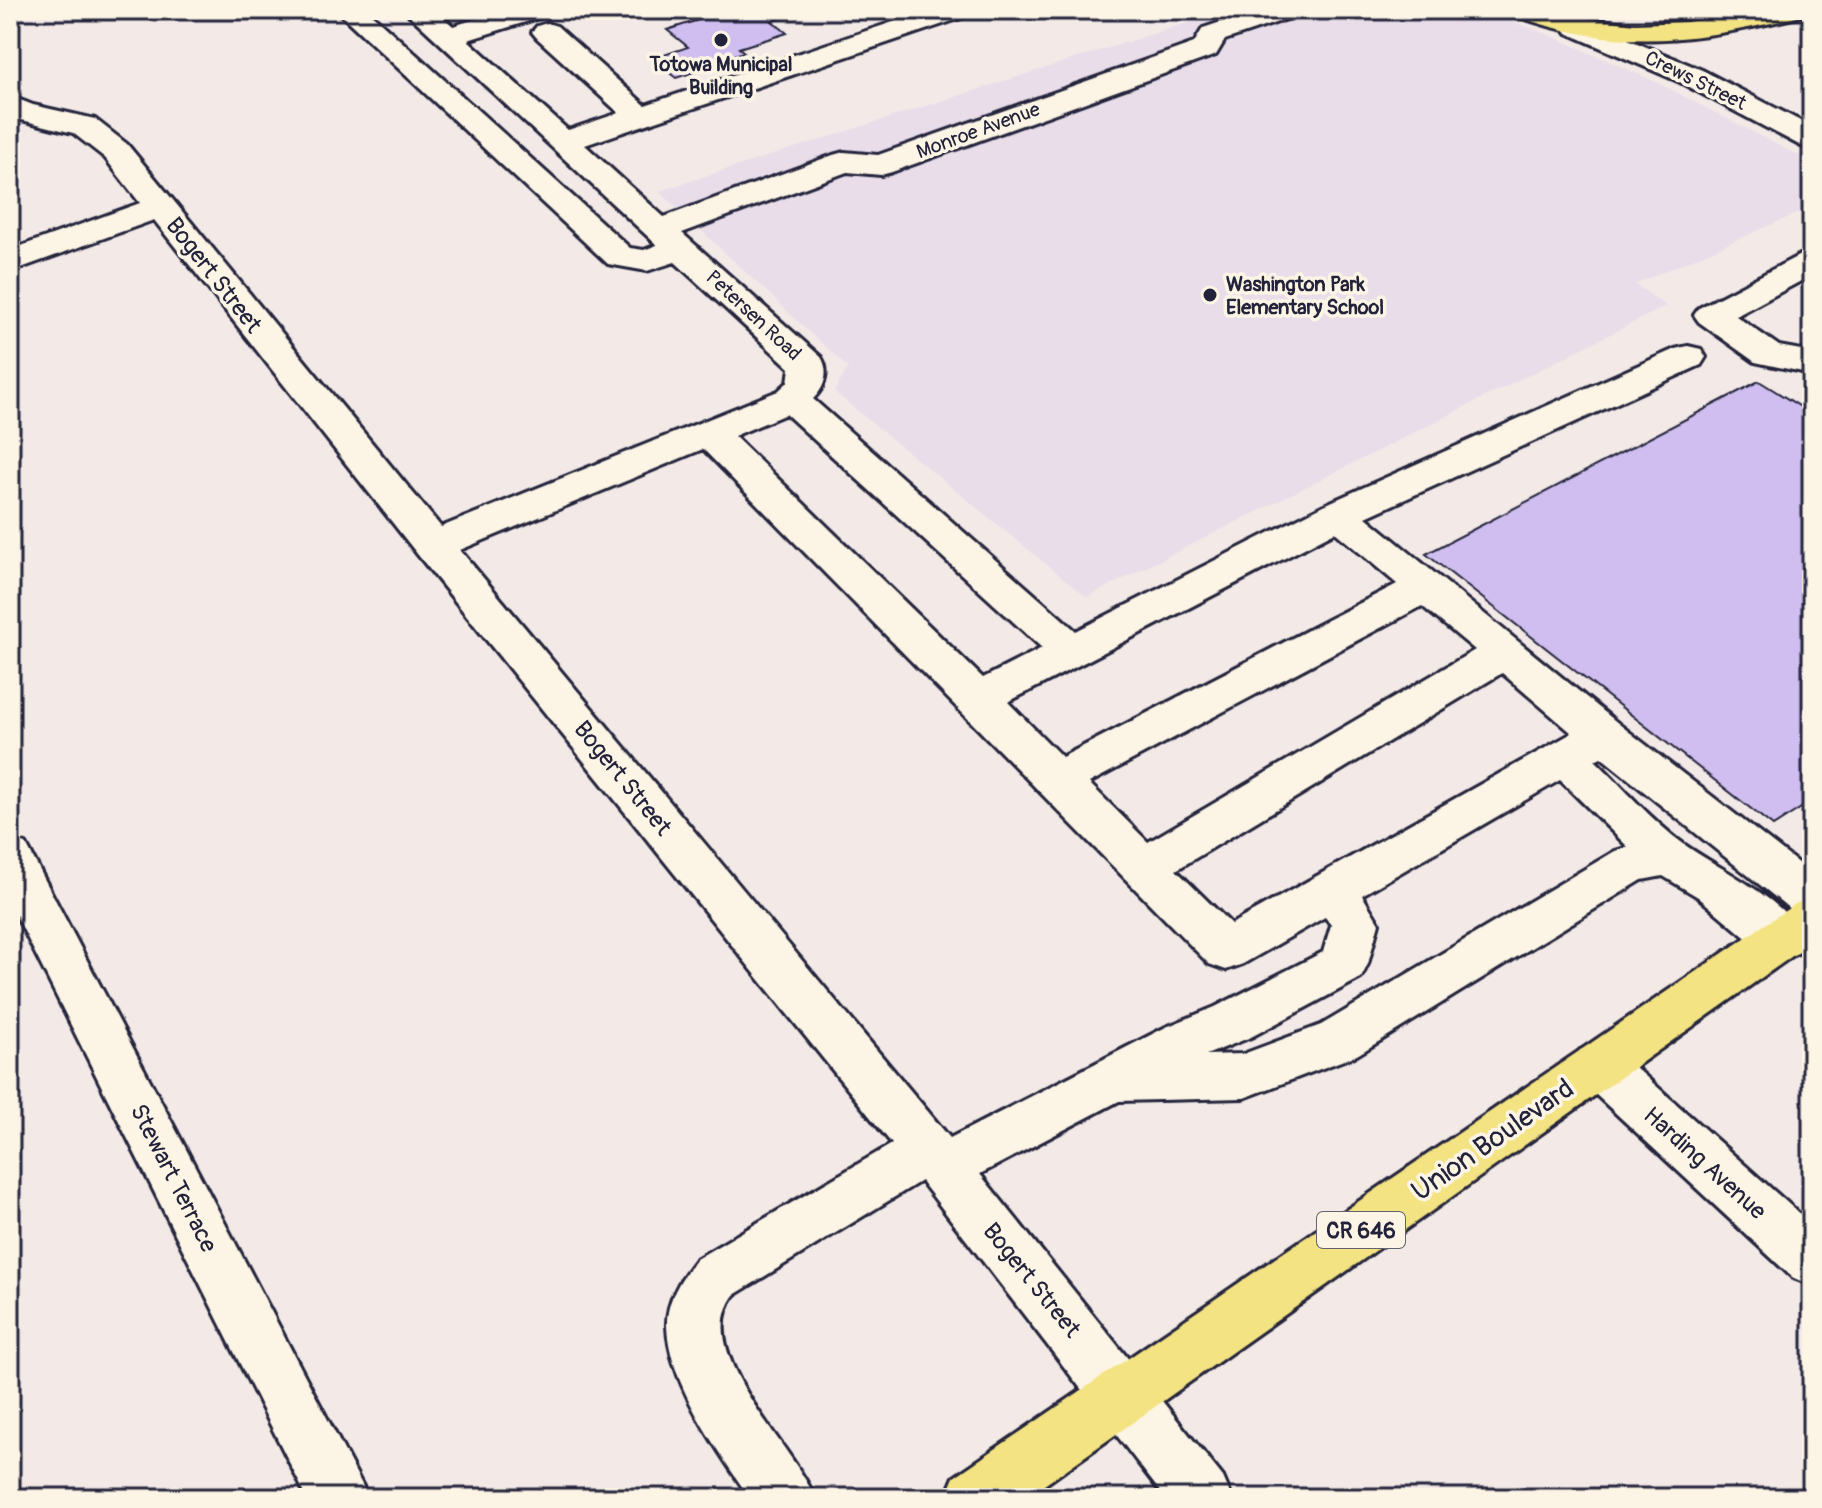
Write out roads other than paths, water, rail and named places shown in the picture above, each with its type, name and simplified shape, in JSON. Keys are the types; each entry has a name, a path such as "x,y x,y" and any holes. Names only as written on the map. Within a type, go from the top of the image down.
{"main road":[{"path":"1527,10 1577,27 1655,34 1696,32 1791,10"},
{"name":"Union Boulevard","path":"975,1498 1797,928"}],"street":[{"name":"Monroe Avenue","path":"350,10 620,257 647,261 671,238 844,162 881,165 1206,49 1213,34 1286,10"},
{"name":"Petersen Road","path":"418,10 808,365 806,386 791,399 432,546"},
{"path":"564,142 957,10"},
{"path":"447,37 541,21 640,116"},
{"name":"Crews Street","path":"1577,27 1691,76 1812,139"},
{"path":"474,123 524,105"},
{"name":"Bogert Street","path":"11,106 23,112 84,126 116,151 432,546 934,1159 1202,1498"},
{"path":"10,262 159,207"},
{"path":"1812,262 1711,315 1768,354 1812,363"},
{"path":"978,699 1338,514 1688,357"},
{"path":"791,399 1072,651"},
{"path":"709,433 1226,950 1604,735"},
{"path":"1338,514 1604,735 1812,900"},
{"path":"1058,779 1425,587"},
{"path":"1143,867 1505,652"},
{"path":"1565,758 1668,857 1797,928"},
{"name":"Stewart Terrace","path":"10,857 22,909 339,1498"},
{"path":"1113,1079 1244,1076 1339,1040 1631,864 1668,857"},
{"path":"785,1498 704,1372 694,1330 697,1302 715,1277 934,1159 1113,1079 1344,964 1355,923 1333,891"},
{"name":"Harding Avenue","path":"1598,1065 1812,1260"}],"place":[{"name":"Totowa Municipal Building","path":"721,40"},
{"name":"Washington Park Elementary School","path":"1210,295"}]}
